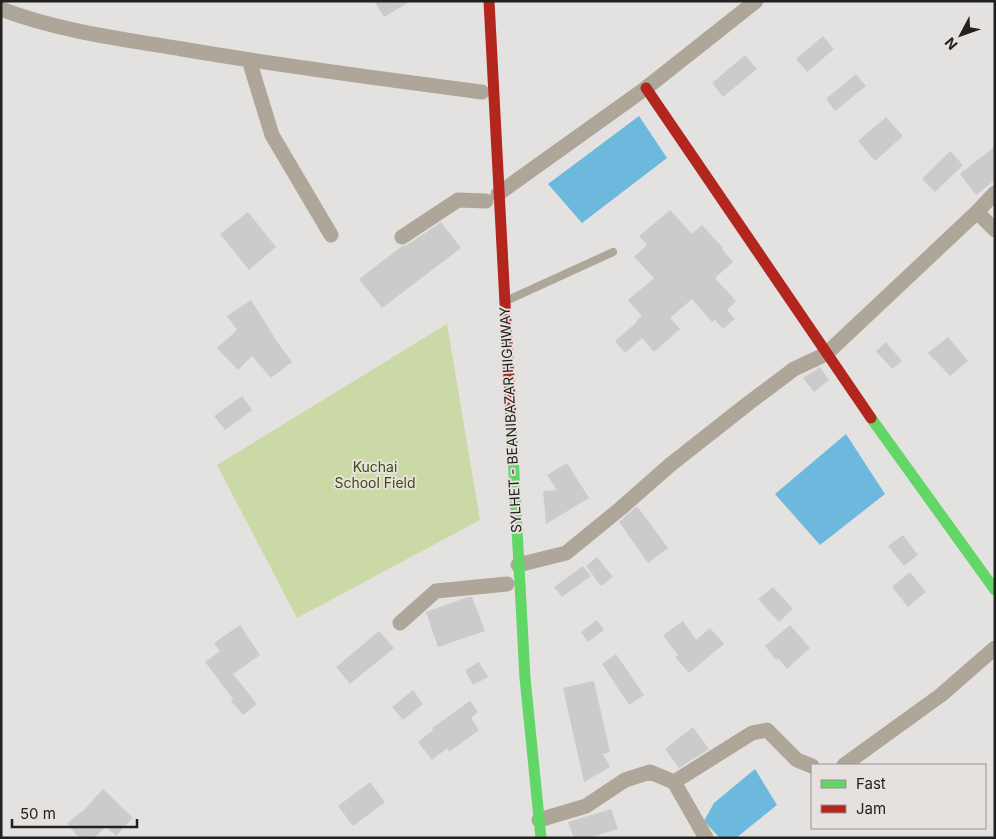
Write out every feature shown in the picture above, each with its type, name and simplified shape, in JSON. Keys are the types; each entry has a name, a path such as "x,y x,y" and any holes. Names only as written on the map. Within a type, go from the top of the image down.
{"main road":[{"name":"SYLHET - BEANIBAZAR HIGHWAY","path":"489,1 489,198 504,302 510,579 524,678 540,838"},
{"path":"646,88 826,354 995,590"}],"street":[{"path":"402,237 458,200 489,198 646,88 756,1"},
{"path":"1,9 31,20 94,35 482,94"},
{"path":"249,60 272,135 331,235"},
{"path":"400,623 436,592 510,579 566,553 670,465 794,368 826,354 995,193"},
{"path":"977,212 995,230"},
{"path":"845,764 942,695 995,648"},
{"path":"674,782 752,734 767,730 797,760 811,766"},
{"path":"539,820 586,806 625,780 650,772 674,782 706,838"}],"lane":[{"path":"504,302 613,252"}],"green space":[{"name":"Kuchai School Field","path":"447,324 480,520 297,618 217,465"}],"water":[{"path":"639,116 667,158 582,223 548,184"},
{"path":"846,434 885,494 820,545 775,494"},
{"path":"755,769 777,805 736,838 720,838 704,821 714,803"}],"building":[{"path":"374,1 411,1 384,17"},
{"path":"823,36 834,49 807,72 796,59"},
{"path":"745,55 757,69 723,97 712,83"},
{"path":"856,74 866,86 835,111 826,99"},
{"path":"886,117 903,136 875,161 858,141"},
{"path":"995,146 995,180 976,195 960,174"},
{"path":"950,151 963,165 935,192 922,179"},
{"path":"670,210 692,234 702,225 733,262 715,278 736,301 727,310 735,319 723,329 715,320 712,322 692,299 670,318 680,329 654,352 642,338 625,353 615,341 642,316 628,300 654,278 634,257 647,245 639,236"},
{"path":"248,212 276,247 249,270 220,234"},
{"path":"441,222 461,248 382,308 359,279 402,246 407,245"},
{"path":"251,300 292,362 271,378 252,356 238,370 217,348 237,330 227,316"},
{"path":"948,337 968,361 950,376 928,353"},
{"path":"886,342 902,361 892,369 876,351"},
{"path":"820,367 829,380 814,392 803,378"},
{"path":"242,396 252,410 225,430 214,416"},
{"path":"567,463 589,498 546,524 543,491 557,490 547,475"},
{"path":"637,506 668,548 648,563 619,522"},
{"path":"903,535 918,555 904,566 888,546"},
{"path":"597,557 613,577 601,586 586,566"},
{"path":"583,566 591,576 562,597 554,587"},
{"path":"910,572 926,592 908,607 892,587"},
{"path":"773,587 793,609 779,622 758,599"},
{"path":"472,597 485,631 438,647 426,612"},
{"path":"597,620 604,630 588,642 581,632"},
{"path":"683,621 696,640 710,628 724,644 689,673 675,657 678,655 663,635"},
{"path":"240,625 260,655 233,674 257,704 243,715 231,701 233,699 205,662 220,651 214,643"},
{"path":"790,625 810,648 787,669 778,658 776,660 765,646"},
{"path":"379,631 394,648 350,684 336,667"},
{"path":"616,654 644,695 629,705 602,664"},
{"path":"479,662 488,677 473,685 465,670"},
{"path":"594,681 610,752 603,754 610,767 584,782 563,688"},
{"path":"413,690 423,704 403,720 392,707"},
{"path":"470,701 478,712 471,718 479,730 449,752 447,748 432,760 418,742 433,730 432,728"},
{"path":"693,727 709,749 679,768 665,749"},
{"path":"370,782 385,802 353,826 338,806"},
{"path":"103,789 133,818 116,836 106,827 94,838 79,838 67,823 84,810"},
{"path":"611,809 618,829 589,838 574,838 568,822"}],"traffic: fast":[{"path":"511,417 525,678 541,838"},
{"path":"871,418 995,590"}],"traffic: jam":[{"path":"489,1 511,417"},
{"path":"646,88 871,418"}]}
